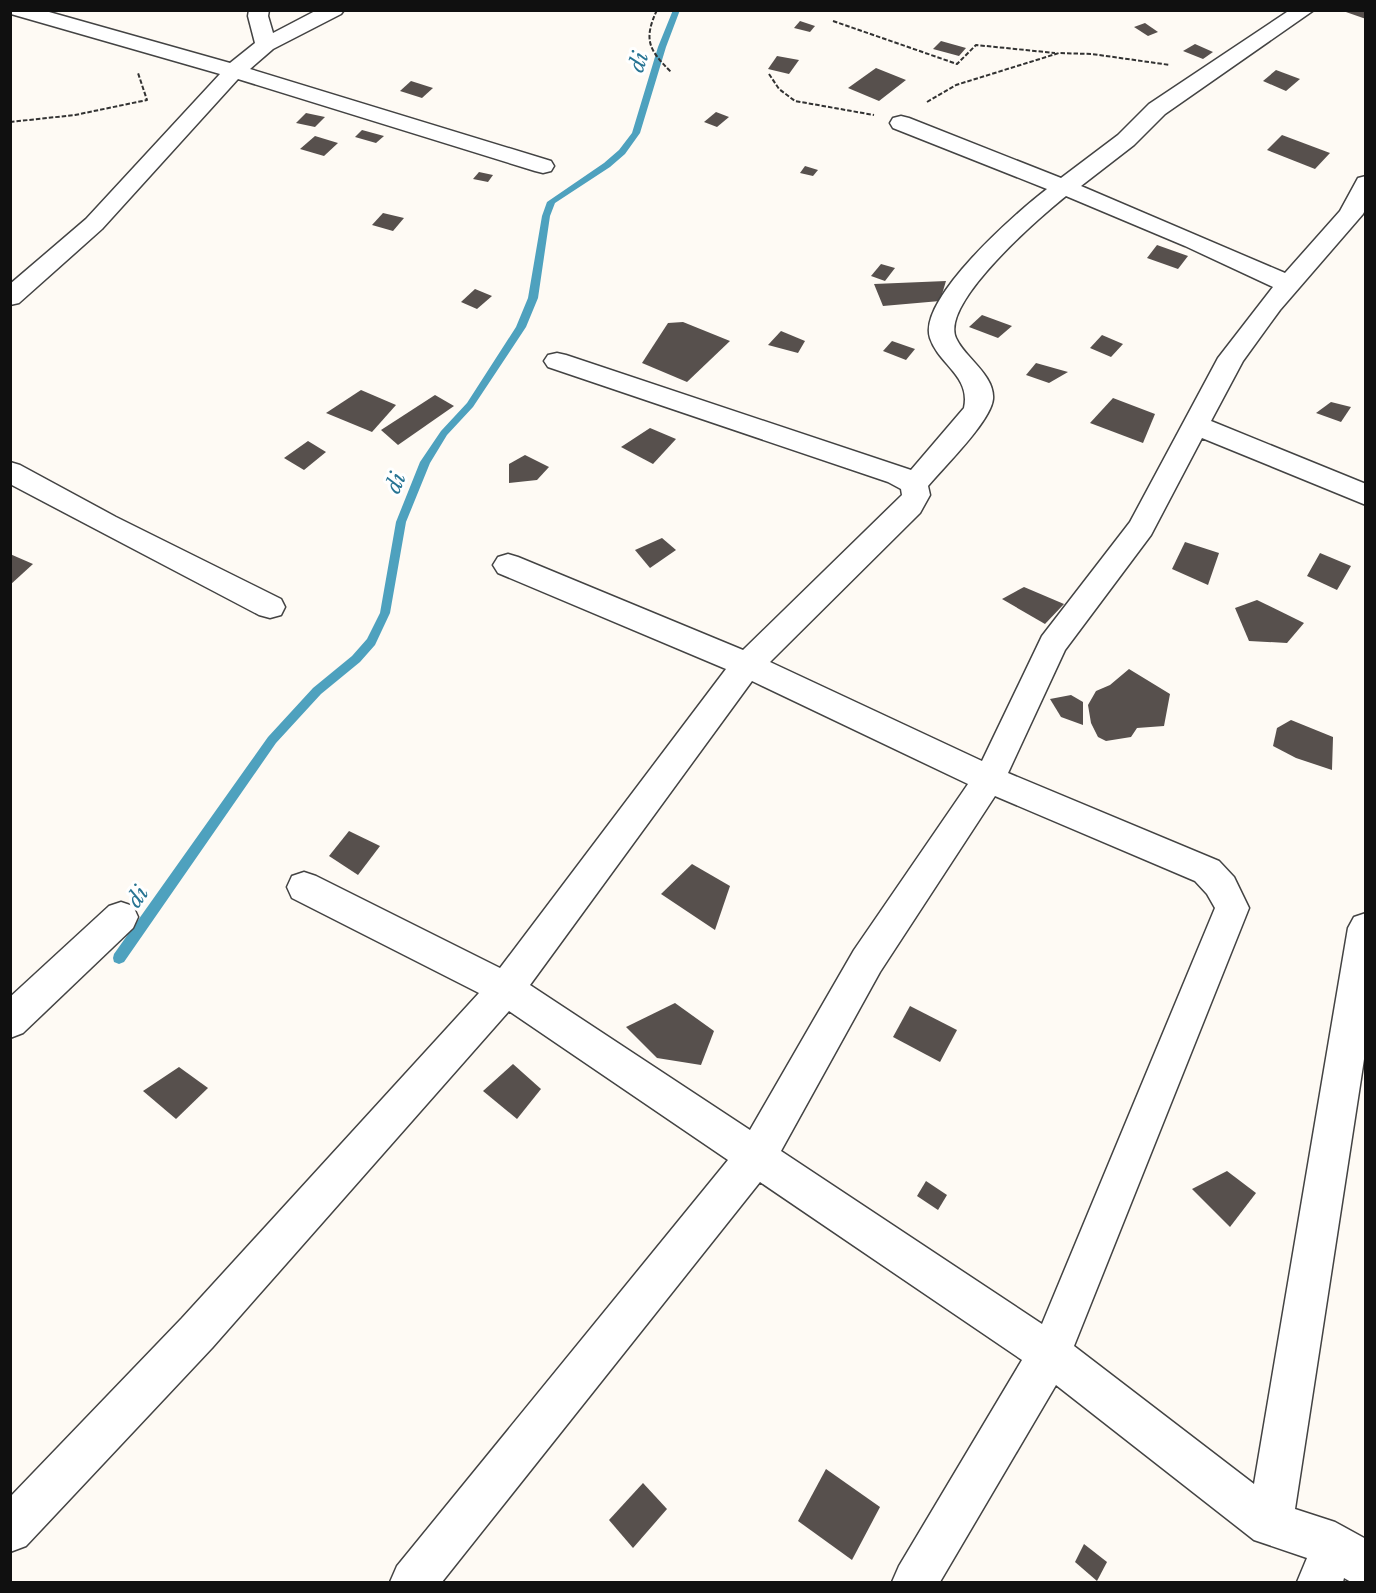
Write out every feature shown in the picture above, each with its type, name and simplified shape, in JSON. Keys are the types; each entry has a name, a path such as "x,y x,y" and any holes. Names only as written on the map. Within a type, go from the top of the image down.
{"street":[{"path":"18,10 234,71 543,166"},
{"path":"259,10 258,16 266,45"},
{"path":"10,297 94,224 234,71 266,45 334,10"},
{"path":"914,484 977,411 980,397 977,385 943,339 940,325 946,307 986,256 1064,187 1126,140 1157,109 1304,10"},
{"path":"901,123 1199,242 1288,285"},
{"path":"413,1582 756,1157 867,961 988,779 1053,644 1141,528 1231,358 1288,285 1351,214 1365,183"},
{"path":"10,1530 197,1333 507,989 747,665 910,506 916,495 914,484 898,474 557,361"},
{"path":"1197,425 1365,495"},
{"path":"10,472 270,607"},
{"path":"508,565 747,665 988,779 1207,871 1221,882 1232,908 1050,1354 915,1582"},
{"path":"304,887 507,989 1050,1354 1270,1524 1340,1564"},
{"path":"10,1021 121,917"},
{"path":"1270,1524 1365,928"}],"path":[{"path":"657,10 648,28 652,53 671,72"},
{"path":"833,21 957,64 976,45 1125,58 1212,72"},
{"path":"769,75 779,89 795,101 877,115 901,123 934,97 957,85 1059,53"},
{"path":"10,122 75,115 147,100"}],"building":[{"path":"1366,10 1366,19 1343,11"},
{"path":"800,21 815,26 810,32 794,28"},
{"path":"1145,23 1158,32 1148,36 1134,27"},
{"path":"941,41 966,48 959,56 933,49"},
{"path":"1195,44 1213,52 1203,59 1183,51"},
{"path":"777,56 799,60 789,74 768,69"},
{"path":"876,68 906,80 879,101 848,88"},
{"path":"1276,70 1300,79 1286,91 1263,81"},
{"path":"411,81 433,88 422,98 400,91"},
{"path":"716,112 729,117 717,127 704,122"},
{"path":"306,113 325,117 315,127 296,123"},
{"path":"362,130 384,136 376,143 355,137"},
{"path":"1282,135 1330,153 1315,169 1267,150"},
{"path":"315,136 338,143 324,156 300,149"},
{"path":"805,166 818,170 813,176 800,173"},
{"path":"479,172 493,175 488,182 473,179"},
{"path":"383,213 404,218 393,231 372,225"},
{"path":"1157,245 1188,256 1178,269 1147,258"},
{"path":"881,264 895,268 885,281 871,276"},
{"path":"946,281 940,301 883,306 874,284"},
{"path":"475,289 492,296 477,309 461,302"},
{"path":"982,315 1012,326 998,338 969,327"},
{"path":"683,322 730,341 687,382 642,363 668,323"},
{"path":"781,331 805,341 798,353 768,345"},
{"path":"1102,335 1123,344 1111,357 1090,348"},
{"path":"892,341 915,349 906,360 883,351"},
{"path":"1036,363 1068,372 1049,383 1026,375"},
{"path":"361,390 396,405 372,432 326,413"},
{"path":"435,395 454,406 398,445 381,430"},
{"path":"1113,398 1155,414 1143,443 1090,423"},
{"path":"1331,402 1351,407 1341,422 1316,413"},
{"path":"650,428 676,439 653,464 621,447"},
{"path":"308,441 326,452 304,470 284,458"},
{"path":"525,455 549,467 537,480 509,483 509,464"},
{"path":"662,538 676,550 650,568 635,550"},
{"path":"1185,542 1219,553 1208,585 1172,569"},
{"path":"1320,553 1351,566 1337,590 1307,576"},
{"path":"10,554 33,564 10,585"},
{"path":"1024,587 1064,604 1045,624 1002,599"},
{"path":"1257,600 1304,623 1287,643 1249,641 1235,608"},
{"path":"1129,669 1170,694 1164,726 1137,728 1131,737 1106,741 1098,737 1091,723 1088,705 1096,691 1110,685"},
{"path":"1071,695 1083,702 1083,725 1061,717 1050,699"},
{"path":"1291,720 1333,737 1332,770 1296,758 1273,746 1277,728"},
{"path":"349,831 380,846 358,875 329,856"},
{"path":"692,864 730,886 715,930 661,894"},
{"path":"675,1003 714,1031 701,1065 657,1058 626,1027"},
{"path":"910,1006 957,1030 940,1062 893,1037"},
{"path":"513,1064 541,1089 517,1119 483,1091"},
{"path":"179,1067 208,1088 176,1119 143,1091"},
{"path":"1227,1171 1256,1193 1230,1227 1192,1189"},
{"path":"926,1181 947,1195 938,1210 917,1196"},
{"path":"826,1469 880,1507 852,1560 798,1521"},
{"path":"643,1483 667,1509 633,1548 609,1520"},
{"path":"1084,1544 1107,1562 1097,1581 1075,1562"}],"waterway":[{"name":"di","path":"119,958 272,740 317,691 356,659 371,642 385,613 401,522 425,462 444,433 470,405 521,327 533,298 546,216 551,202 607,165 622,152 636,133 662,47 677,10"}]}
